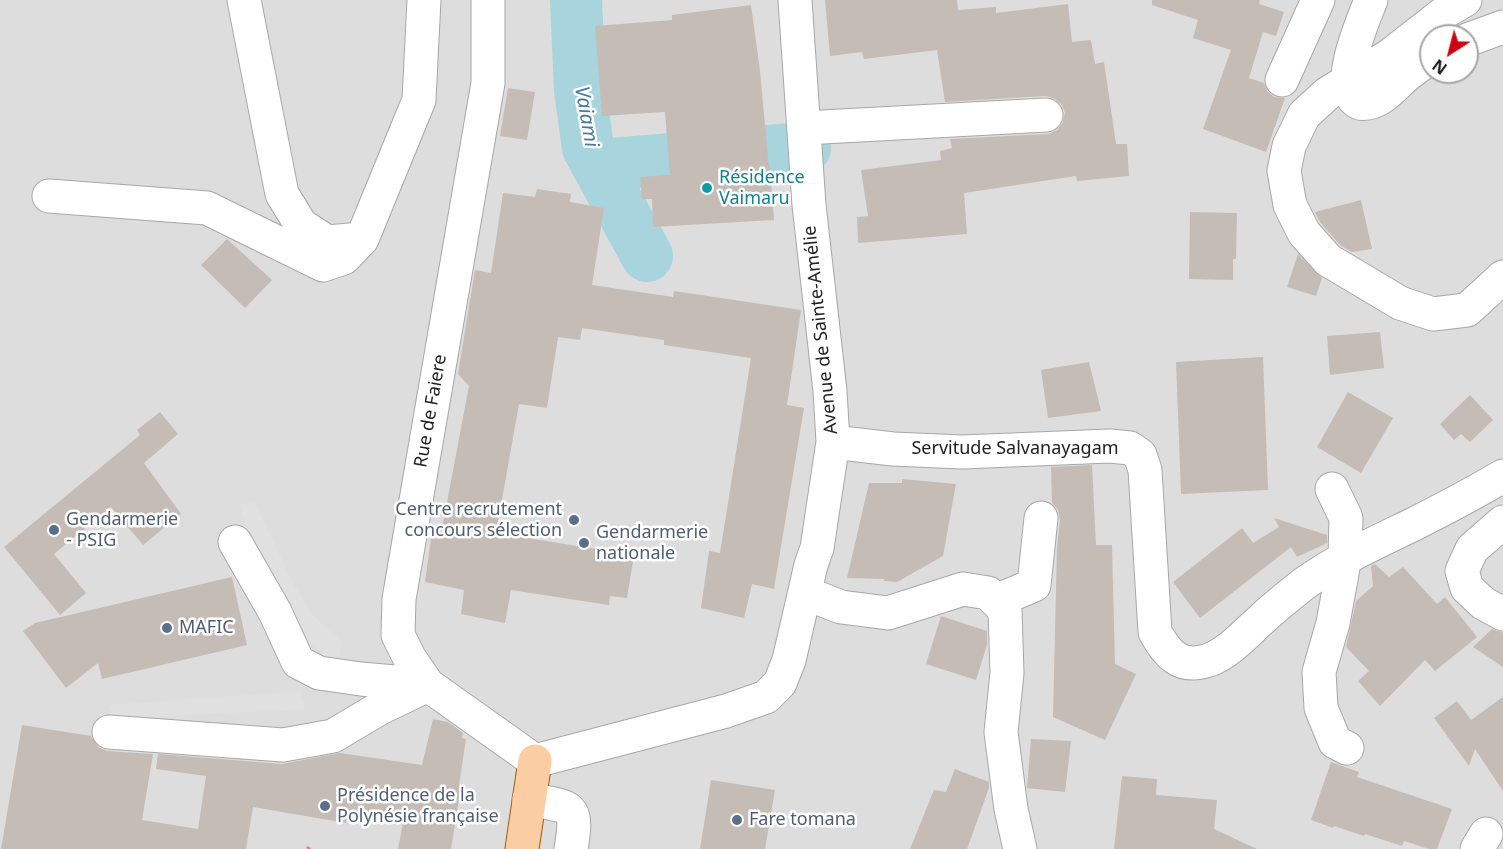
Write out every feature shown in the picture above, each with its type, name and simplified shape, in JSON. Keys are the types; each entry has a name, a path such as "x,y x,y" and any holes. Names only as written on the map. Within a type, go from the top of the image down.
{"main road":[{"path":"522,849 535,761"}],"street":[{"path":"244,0 282,194 301,225 327,242 362,239"},
{"path":"49,196 207,208 323,265 344,258 362,239 419,100 424,0"},
{"name":"Rue de Faiere","path":"488,0 488,83 399,599 398,635 428,685 535,761"},
{"name":"Avenue de Sainte-Amélie","path":"535,761 726,711 766,697 780,683 789,660 817,548 833,442 830,391 809,205 795,0"},
{"path":"1282,80 1318,0"},
{"path":"1371,0 1354,42 1347,83 1348,92 1356,101 1364,104 1375,102 1419,66"},
{"path":"1465,0 1448,9 1389,56 1328,93 1304,115 1289,146 1284,171 1290,206 1304,233 1328,260 1400,303 1433,314 1467,310 1503,277"},
{"path":"1479,36 1503,27"},
{"path":"804,128 1046,115"},
{"name":"Servitude Salvanayagam","path":"833,442 893,449 962,452 1110,446 1130,448 1140,455 1145,470 1155,632 1164,649 1176,659 1188,663 1208,660 1230,648 1264,616 1345,557 1467,497 1503,476"},
{"path":"1332,489 1346,518 1345,557 1333,623 1319,672 1321,708 1335,742 1347,748"},
{"path":"996,601 1034,585 1041,518"},
{"path":"1503,522 1472,549 1462,571 1467,588 1483,603 1503,614"},
{"path":"236,542 298,662 319,673 428,685"},
{"path":"805,593 841,607 888,613 963,589 988,593 1005,610 1007,673 1001,732 1011,809 1020,849"},
{"path":"109,732 283,745 333,736 380,708 428,685"},
{"path":"529,799 566,807 573,814 576,822 571,849"}],"shaded area":[{"path":"0,0 1503,0 1503,849 0,849"},
{"path":"255,503 293,583 314,616 342,641 338,661 323,654 308,639 276,587 250,535 239,504"},
{"path":"300,691 306,709 115,719 108,705"}],"building":[{"path":"825,0 957,0 958,10 996,7 996,13 1068,4 1072,42 1091,40 1095,64 1104,62 1116,144 1127,144 1129,176 1077,181 1076,176 964,193 967,234 858,243 857,217 868,216 861,170 941,160 940,151 952,148 950,139 1048,134 1057,130 1062,124 1065,113 1062,105 1046,96 945,102 937,50 864,59 862,52 830,56"},
{"path":"1152,0 1260,0 1259,4 1284,12 1276,36 1263,32 1249,78 1264,83 1267,91 1274,97 1285,98 1266,152 1203,129 1231,50 1193,38 1198,20 1152,5"},
{"path":"751,5 760,71 774,220 653,227 652,199 642,199 640,177 670,175 665,112 602,116 595,26 672,20 672,15"},
{"path":"508,88 535,92 527,140 500,136"},
{"path":"537,189 571,194 570,202 604,208 592,285 673,297 674,291 801,310 787,405 804,408 774,589 752,584 744,618 701,608 709,551 720,553 751,358 664,345 664,340 582,328 580,340 558,337 547,408 519,404 496,533 634,555 627,598 610,596 609,605 511,590 505,623 461,614 464,590 425,582 431,538 440,539 469,386 458,374 475,270 491,273 503,193 535,197"},
{"path":"1361,200 1372,249 1352,252 1340,245 1320,222 1315,212"},
{"path":"1190,212 1237,213 1233,280 1189,279"},
{"path":"227,239 272,280 245,308 201,265"},
{"path":"1298,254 1322,278 1316,296 1287,287"},
{"path":"1380,332 1384,368 1330,375 1327,336"},
{"path":"1263,357 1268,490 1181,494 1176,362"},
{"path":"1089,362 1101,411 1048,418 1041,370"},
{"path":"1348,392 1393,418 1361,473 1317,447"},
{"path":"1470,395 1493,420 1470,442 1461,434 1454,440 1440,424"},
{"name":"Gendarmerie - PSIG","path":"160,412 178,434 144,463 181,514 143,545 111,507 54,554 86,593 60,615 4,547 140,435 137,430"},
{"path":"1092,465 1096,545 1112,545 1115,664 1136,674 1105,740 1053,717 1057,547 1060,520 1058,510 1052,503 1051,467"},
{"path":"902,479 956,484 943,556 897,582 884,581 884,579 847,578 869,483 902,483"},
{"path":"1274,518 1327,535 1327,543 1297,557 1291,547 1200,618 1173,582 1242,528 1253,543 1279,527"},
{"path":"1375,564 1389,577 1403,567 1437,604 1445,597 1477,637 1435,671 1425,660 1380,706 1358,681 1369,671 1346,647 1356,601 1373,586 1371,566"},
{"name":"MAFIC","path":"232,577 247,645 102,679 98,663 66,688 23,631 35,623"},
{"path":"941,616 987,631 987,645 976,680 926,664"},
{"path":"1492,629 1503,633 1503,667 1473,647"},
{"path":"1503,697 1503,791 1475,749 1469,766 1434,718 1457,701 1471,720"},
{"path":"433,719 448,722 463,733 462,738 466,739 451,849 398,849 403,822 348,813 346,823 253,807 246,849 1,849 22,725 91,736 98,747 107,751 153,754 142,820 198,829 206,776 156,769 158,754 282,764 340,753 422,765"},
{"path":"1031,739 1071,741 1065,792 1027,788"},
{"path":"1331,762 1359,772 1357,777 1452,809 1437,849 1429,849 1404,841 1402,846 1311,820"},
{"path":"955,769 989,782 989,788 967,849 910,849 934,790 946,792"},
{"path":"1122,776 1157,779 1156,795 1217,800 1214,829 1257,849 1114,849"},
{"name":"Fare tomana","path":"711,780 775,790 765,849 700,849"}],"waterway":[{"name":"Vaiami","path":"576,0 580,90 588,148 647,256"},
{"path":"600,165 805,148"}],"place":[{"name":"Résidence Vaimaru","path":"707,188"},
{"name":"Centre recrutement concours sélection","path":"574,520"},
{"name":"Gendarmerie - PSIG","path":"54,530"},
{"name":"Gendarmerie nationale","path":"584,543"},
{"name":"MAFIC","path":"167,628"},
{"name":"Présidence de la Polynésie française","path":"325,806"},
{"name":"Fare tomana","path":"737,820"}]}
